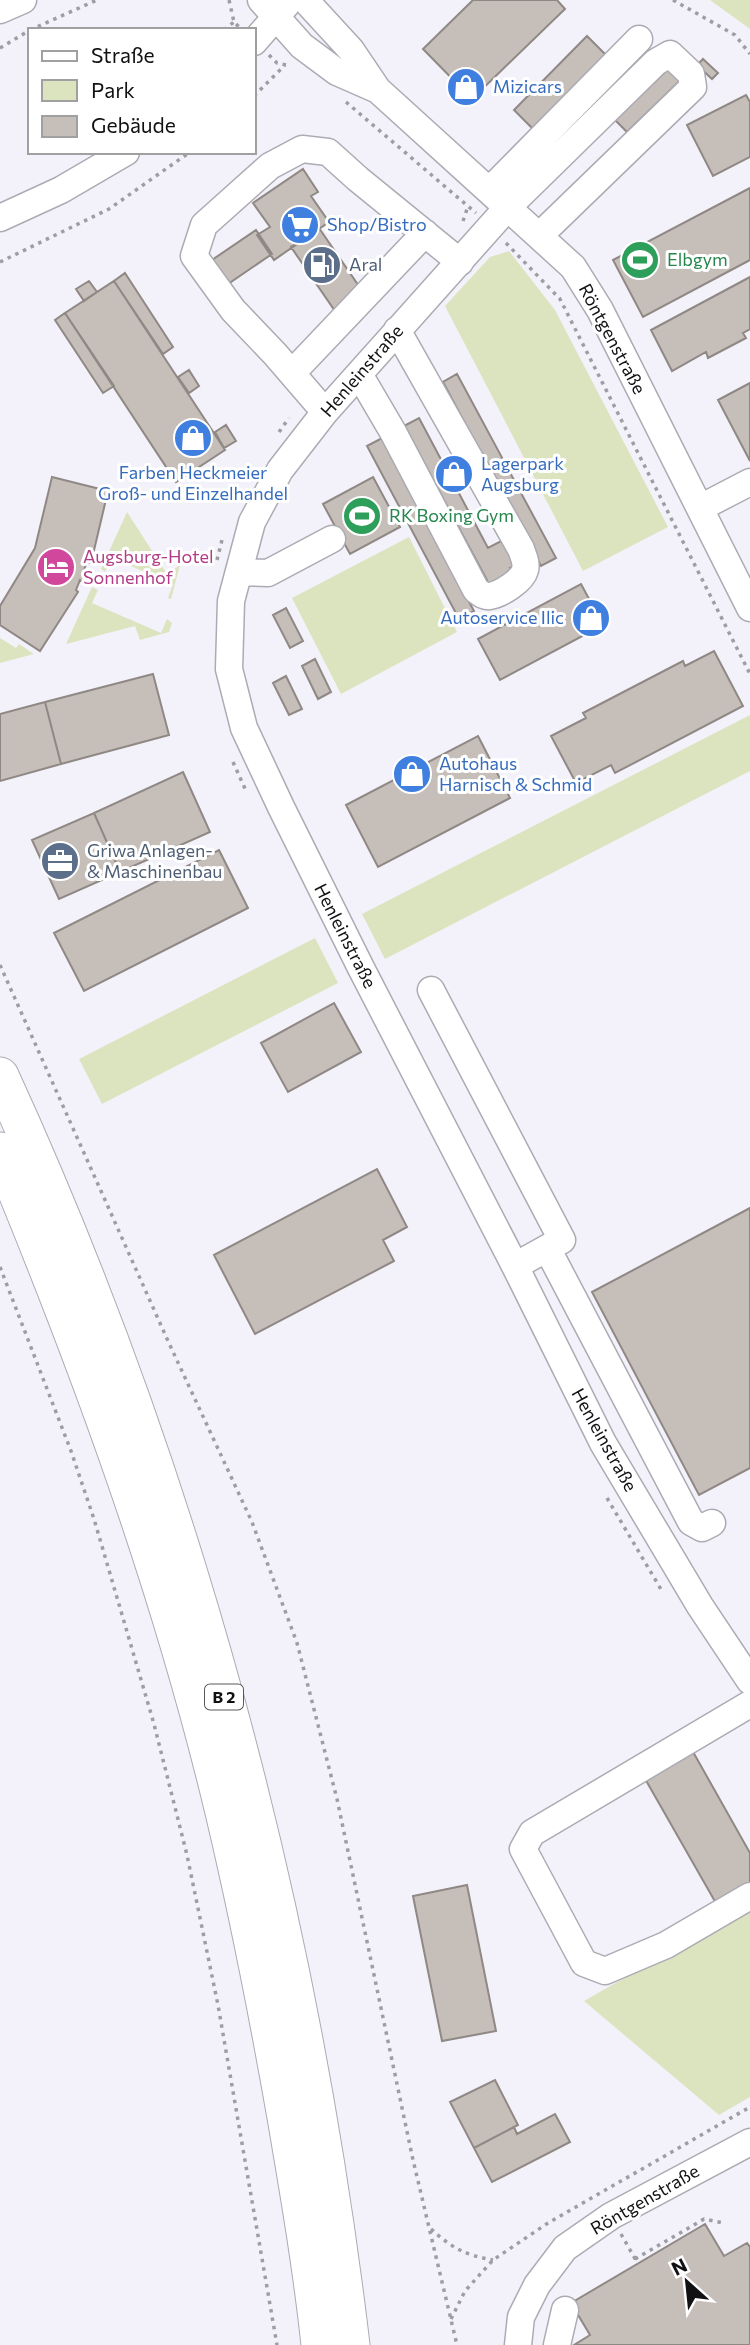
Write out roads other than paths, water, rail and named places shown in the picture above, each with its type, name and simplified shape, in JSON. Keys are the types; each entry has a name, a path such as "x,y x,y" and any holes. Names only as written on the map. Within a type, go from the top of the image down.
{"highway":[{"name":"B 2","path":"0,1076 61,1220 128,1392 213,1655 252,1803 295,1999 328,2181 351,2345"},
{"name":"B 2","path":"0,1151 91,1380 139,1521 184,1664 223,1809 253,1940 278,2070 320,2345"}],"street":[{"path":"0,10 23,0"},
{"name":"Röntgenstraße","path":"305,0 351,50 378,90 496,208 539,236 573,267 600,310 749,604"},
{"path":"256,39 276,6"},
{"name":"Röntgenstraße","path":"276,6 302,46 337,72 378,90"},
{"path":"496,208 639,39"},
{"path":"496,208 656,62 670,54 691,74 693,87 539,236"},
{"path":"292,373 442,248 328,152 302,149 270,166 204,225 194,256 233,310 318,403"},
{"path":"0,218 61,190 122,154"},
{"name":"Henleinstraße","path":"496,208 442,248 397,330 359,374 318,403 227,570 231,601 229,669 244,727 360,968 603,1443 699,1606 750,1681"},
{"path":"359,374 393,432 475,590 481,595 489,596 519,580 526,565 521,549 397,330"},
{"path":"700,508 750,482"},
{"path":"227,570 268,573 332,539"},
{"path":"430,990 562,1240 514,1266"},
{"path":"547,1248 691,1522 702,1528 712,1523"},
{"path":"750,1704 532,1833 523,1849 584,1963 605,1971 666,1945 750,1896"},
{"name":"Röntgenstraße","path":"518,2345 521,2317 537,2284 565,2248 611,2216 750,2142"},
{"path":"557,2345 565,2310"}],"place":[{"name":"Mizicars","path":"466,87"},
{"name":"Shop/Bistro","path":"300,225"},
{"name":"Elbgym","path":"640,260"},
{"name":"Aral","path":"322,265"},
{"name":"Farben Heckmeier Groß- und Einzelhandel","path":"193,438"},
{"name":"Lagerpark Augsburg","path":"454,474"},
{"name":"RK Boxing Gym","path":"362,516"},
{"name":"Augsburg-Hotel Sonnenhof","path":"56,567"},
{"name":"Autoservice Ilic","path":"591,618"},
{"name":"Autohaus Harnisch & Schmid","path":"412,774"},
{"name":"Griwa Anlagen- & Maschinenbau","path":"60,861"}]}
